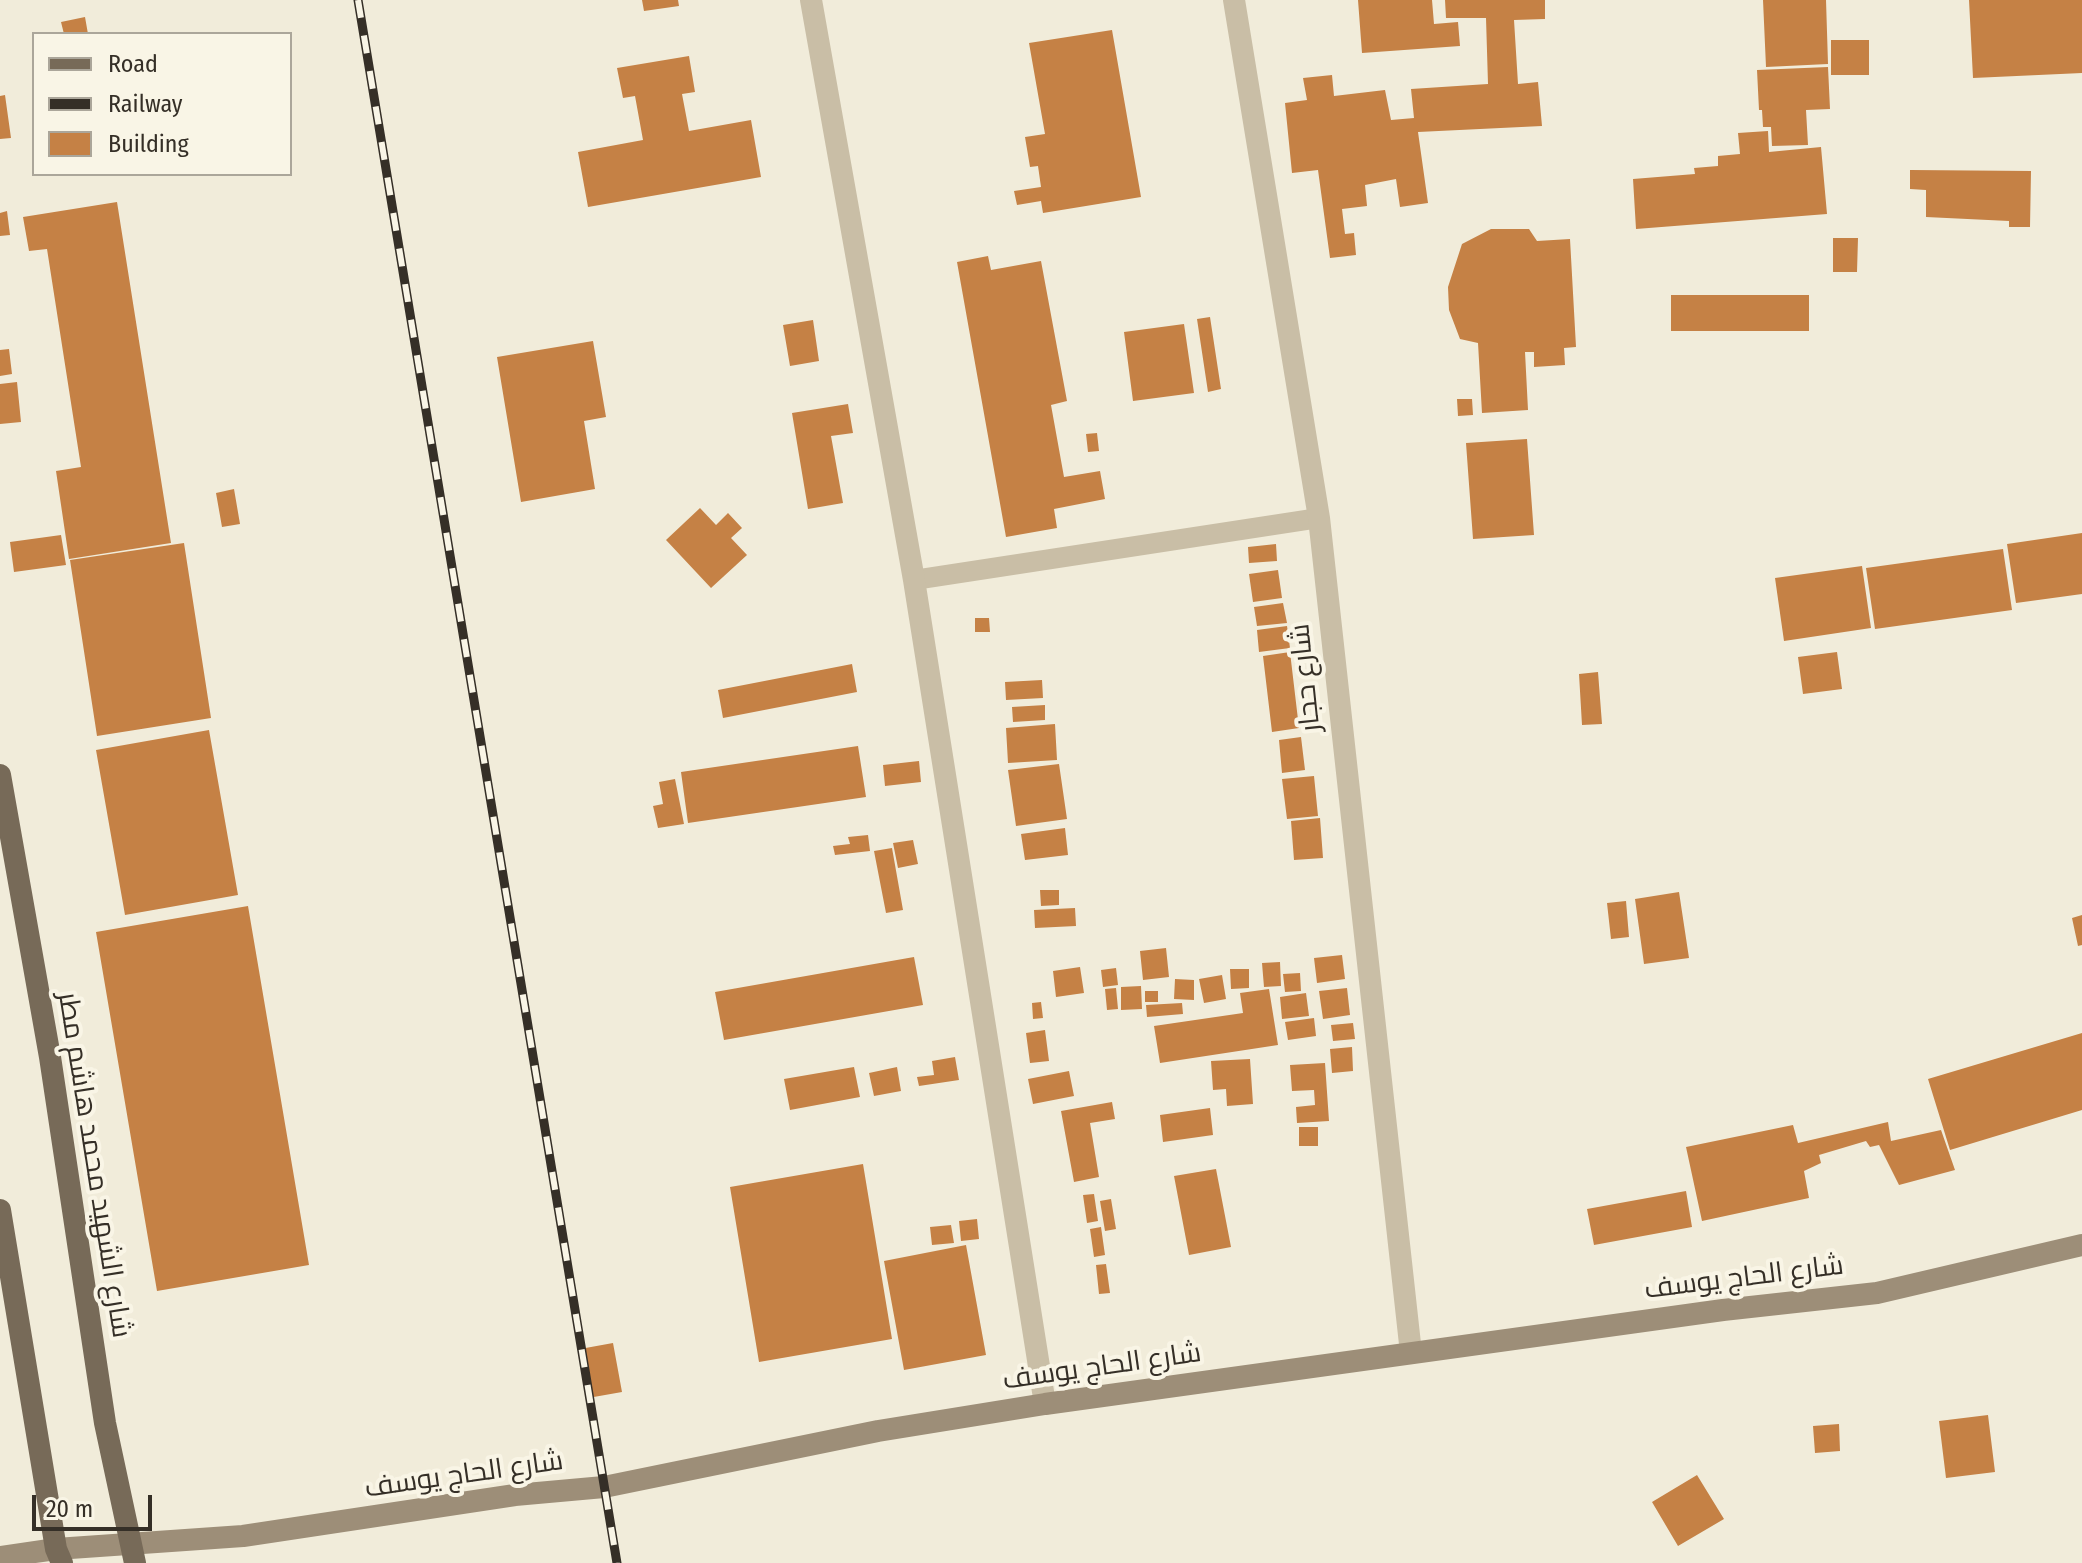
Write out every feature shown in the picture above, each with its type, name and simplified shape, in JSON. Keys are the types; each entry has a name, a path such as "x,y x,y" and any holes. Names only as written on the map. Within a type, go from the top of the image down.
{"main road":[{"name":"شارع الشهيد محمد هاشم مطر","path":"0,775 4,822 52,1071 98,1384 132,1553"},
{"path":"0,1210 59,1556"},
{"name":"شارع الحاج يوسف","path":"0,1557 132,1553 515,1495 604,1487 878,1431 1045,1404 1723,1310 1877,1293 2082,1245"}],"street":[{"path":"811,0 914,580 1045,1404"},
{"name":"شارع حجار","path":"1234,0 1319,518 1411,1353"}],"lane":[{"path":"914,580 1319,518"}],"building":[{"path":"642,0 678,0 679,6 644,11"},
{"path":"1358,0 1432,0 1434,24 1458,22 1460,46 1362,53"},
{"path":"1445,0 1545,0 1545,19 1514,20 1518,84 1538,82 1542,126 1418,132 1428,203 1400,207 1396,179 1365,185 1367,206 1342,209 1345,234 1354,233 1356,255 1330,258 1318,170 1292,173 1285,103 1307,100 1303,78 1332,75 1334,96 1385,90 1391,120 1414,118 1411,89 1488,84 1486,18 1446,18"},
{"path":"1763,0 1826,0 1828,64 1766,67"},
{"path":"1969,0 2082,0 2082,73 1973,78"},
{"path":"85,17 88,32 64,32 61,22"},
{"path":"1112,30 1141,197 1043,213 1041,201 1017,205 1014,191 1041,187 1038,166 1030,167 1025,137 1045,134 1029,43"},
{"path":"1831,40 1869,40 1869,75 1831,75"},
{"path":"689,56 695,92 682,94 689,131 751,120 761,177 588,207 578,152 643,140 635,96 623,98 617,68"},
{"path":"1828,67 1830,109 1806,110 1808,145 1772,146 1771,127 1763,127 1762,110 1759,110 1757,70"},
{"path":"5,95 11,138 0,139 0,96"},
{"path":"1768,131 1769,152 1821,147 1827,214 1636,229 1633,179 1695,174 1694,168 1718,166 1718,156 1740,154 1738,133"},
{"path":"1910,170 2031,171 2030,227 2009,227 2009,221 1926,217 1926,190 1910,189"},
{"path":"117,202 171,543 69,559 56,471 81,467 47,249 29,251 23,217"},
{"path":"7,211 10,235 0,236 0,213"},
{"path":"1491,229 1529,229 1537,241 1570,239 1576,347 1564,348 1565,365 1534,367 1534,352 1525,352 1528,410 1482,413 1478,343 1460,339 1449,310 1448,287 1462,244"},
{"path":"1833,238 1858,238 1857,272 1833,272"},
{"path":"988,256 991,270 1041,261 1067,401 1051,405 1064,477 1100,471 1105,499 1054,509 1057,528 1006,537 957,262"},
{"path":"1671,295 1809,295 1809,331 1671,331"},
{"path":"1210,317 1221,389 1208,392 1197,319"},
{"path":"813,320 819,361 790,366 783,325"},
{"path":"1184,324 1194,393 1133,401 1124,332"},
{"path":"593,341 606,417 584,421 595,489 521,502 497,357"},
{"path":"9,349 12,374 0,376 0,350"},
{"path":"17,382 21,422 0,424 0,384"},
{"path":"1457,399 1472,399 1473,415 1458,416"},
{"path":"848,404 853,433 831,436 843,503 808,509 792,413"},
{"path":"1097,433 1099,451 1088,452 1086,434"},
{"path":"1527,439 1534,535 1473,539 1466,443"},
{"path":"234,489 240,524 222,527 216,493"},
{"path":"700,508 716,525 728,513 742,528 731,538 747,555 711,588 666,540"},
{"path":"2082,533 2082,594 2016,603 2007,544"},
{"path":"61,535 66,565 14,572 10,542"},
{"path":"184,543 211,718 97,736 70,560"},
{"path":"1276,544 1277,561 1249,563 1248,547"},
{"path":"2003,549 2012,610 1875,629 1866,568"},
{"path":"1862,566 1871,628 1784,641 1775,578"},
{"path":"1278,570 1282,598 1253,602 1249,574"},
{"path":"1283,603 1287,623 1257,626 1254,607"},
{"path":"975,618 989,618 990,632 975,632"},
{"path":"1287,626 1290,648 1259,652 1257,630"},
{"path":"1290,652 1299,728 1272,732 1263,656"},
{"path":"1837,652 1842,689 1803,694 1798,657"},
{"path":"852,664 857,692 723,718 718,690"},
{"path":"1598,672 1602,724 1582,725 1579,674"},
{"path":"1042,680 1043,698 1006,700 1005,682"},
{"path":"1045,705 1045,720 1013,722 1012,707"},
{"path":"1055,724 1057,760 1008,763 1006,728"},
{"path":"209,730 238,895 125,915 96,750"},
{"path":"1301,737 1305,770 1282,773 1279,740"},
{"path":"858,746 866,797 688,823 681,772"},
{"path":"919,761 921,782 885,786 883,765"},
{"path":"1059,764 1067,819 1016,826 1008,770"},
{"path":"1314,776 1318,816 1287,819 1282,779"},
{"path":"675,779 684,824 658,828 653,806 663,804 659,782"},
{"path":"1320,818 1323,858 1294,860 1291,821"},
{"path":"1065,828 1068,855 1025,860 1021,834"},
{"path":"868,835 870,851 835,855 833,846 850,844 848,837"},
{"path":"913,840 918,864 898,868 893,843"},
{"path":"892,848 903,910 886,913 874,851"},
{"path":"1040,890 1059,890 1059,905 1041,906"},
{"path":"1679,892 1689,958 1644,964 1635,899"},
{"path":"1626,901 1629,937 1611,939 1607,903"},
{"path":"248,906 309,1265 157,1291 96,932"},
{"path":"1075,908 1076,926 1035,928 1034,910"},
{"path":"2082,915 2082,945 2078,946 2072,918"},
{"path":"1166,948 1169,977 1143,980 1140,951"},
{"path":"1342,955 1345,979 1317,983 1314,958"},
{"path":"914,957 923,1005 724,1040 715,992"},
{"path":"1280,962 1281,986 1264,987 1262,963"},
{"path":"1080,967 1084,993 1056,997 1053,971"},
{"path":"1116,968 1118,985 1103,987 1101,970"},
{"path":"1230,969 1249,969 1249,988 1231,989"},
{"path":"1300,973 1301,991 1285,992 1283,974"},
{"path":"1222,975 1226,999 1204,1003 1199,979"},
{"path":"1175,979 1194,980 1194,1000 1174,999"},
{"path":"1141,986 1142,1009 1121,1010 1121,987"},
{"path":"1116,988 1118,1009 1107,1010 1105,989"},
{"path":"1347,988 1350,1015 1323,1019 1319,991"},
{"path":"1269,989 1278,1045 1160,1063 1154,1026 1243,1013 1240,993"},
{"path":"1145,991 1158,991 1158,1002 1145,1002"},
{"path":"1306,993 1309,1016 1282,1019 1280,997"},
{"path":"1041,1002 1043,1018 1033,1019 1032,1003"},
{"path":"1182,1003 1183,1014 1147,1017 1146,1005"},
{"path":"1314,1018 1316,1036 1288,1040 1285,1022"},
{"path":"1353,1023 1355,1039 1333,1041 1331,1025"},
{"path":"1045,1030 1049,1061 1030,1063 1026,1033"},
{"path":"2082,1033 2082,1110 1950,1150 1928,1079"},
{"path":"1352,1047 1353,1071 1332,1073 1330,1049"},
{"path":"955,1057 959,1080 919,1086 917,1077 934,1075 932,1061"},
{"path":"1250,1059 1253,1104 1227,1106 1226,1089 1213,1090 1211,1061"},
{"path":"1325,1063 1329,1121 1297,1123 1296,1107 1315,1105 1314,1090 1292,1091 1290,1065"},
{"path":"854,1067 860,1097 790,1110 784,1079"},
{"path":"897,1067 901,1091 874,1096 869,1073"},
{"path":"1069,1071 1074,1096 1033,1104 1028,1079"},
{"path":"1112,1102 1115,1119 1090,1123 1099,1177 1074,1182 1061,1111"},
{"path":"1210,1108 1213,1135 1163,1142 1160,1115"},
{"path":"1888,1122 1891,1141 1941,1130 1955,1170 1899,1185 1879,1145 1870,1147 1866,1141 1819,1155 1821,1163 1804,1171 1809,1198 1702,1221 1686,1147 1793,1125 1798,1143"},
{"path":"1299,1127 1318,1127 1318,1146 1299,1146"},
{"path":"863,1164 892,1339 759,1362 730,1187"},
{"path":"1216,1169 1231,1247 1189,1255 1174,1176"},
{"path":"1686,1191 1692,1227 1594,1245 1587,1209"},
{"path":"1094,1194 1098,1221 1087,1223 1083,1195"},
{"path":"1111,1199 1116,1229 1105,1231 1100,1201"},
{"path":"977,1219 979,1239 961,1241 959,1221"},
{"path":"951,1225 954,1243 932,1245 930,1227"},
{"path":"1101,1227 1105,1255 1094,1257 1090,1229"},
{"path":"966,1245 986,1355 904,1370 884,1261"},
{"path":"1106,1264 1110,1293 1099,1294 1096,1265"},
{"path":"613,1343 622,1392 588,1398 580,1349"},
{"path":"1988,1415 1995,1472 1946,1478 1939,1421"},
{"path":"1839,1424 1840,1451 1815,1453 1813,1426"},
{"path":"1697,1475 1724,1519 1678,1546 1652,1502"}],"railway":[{"path":"358,0 617,1563"}]}
